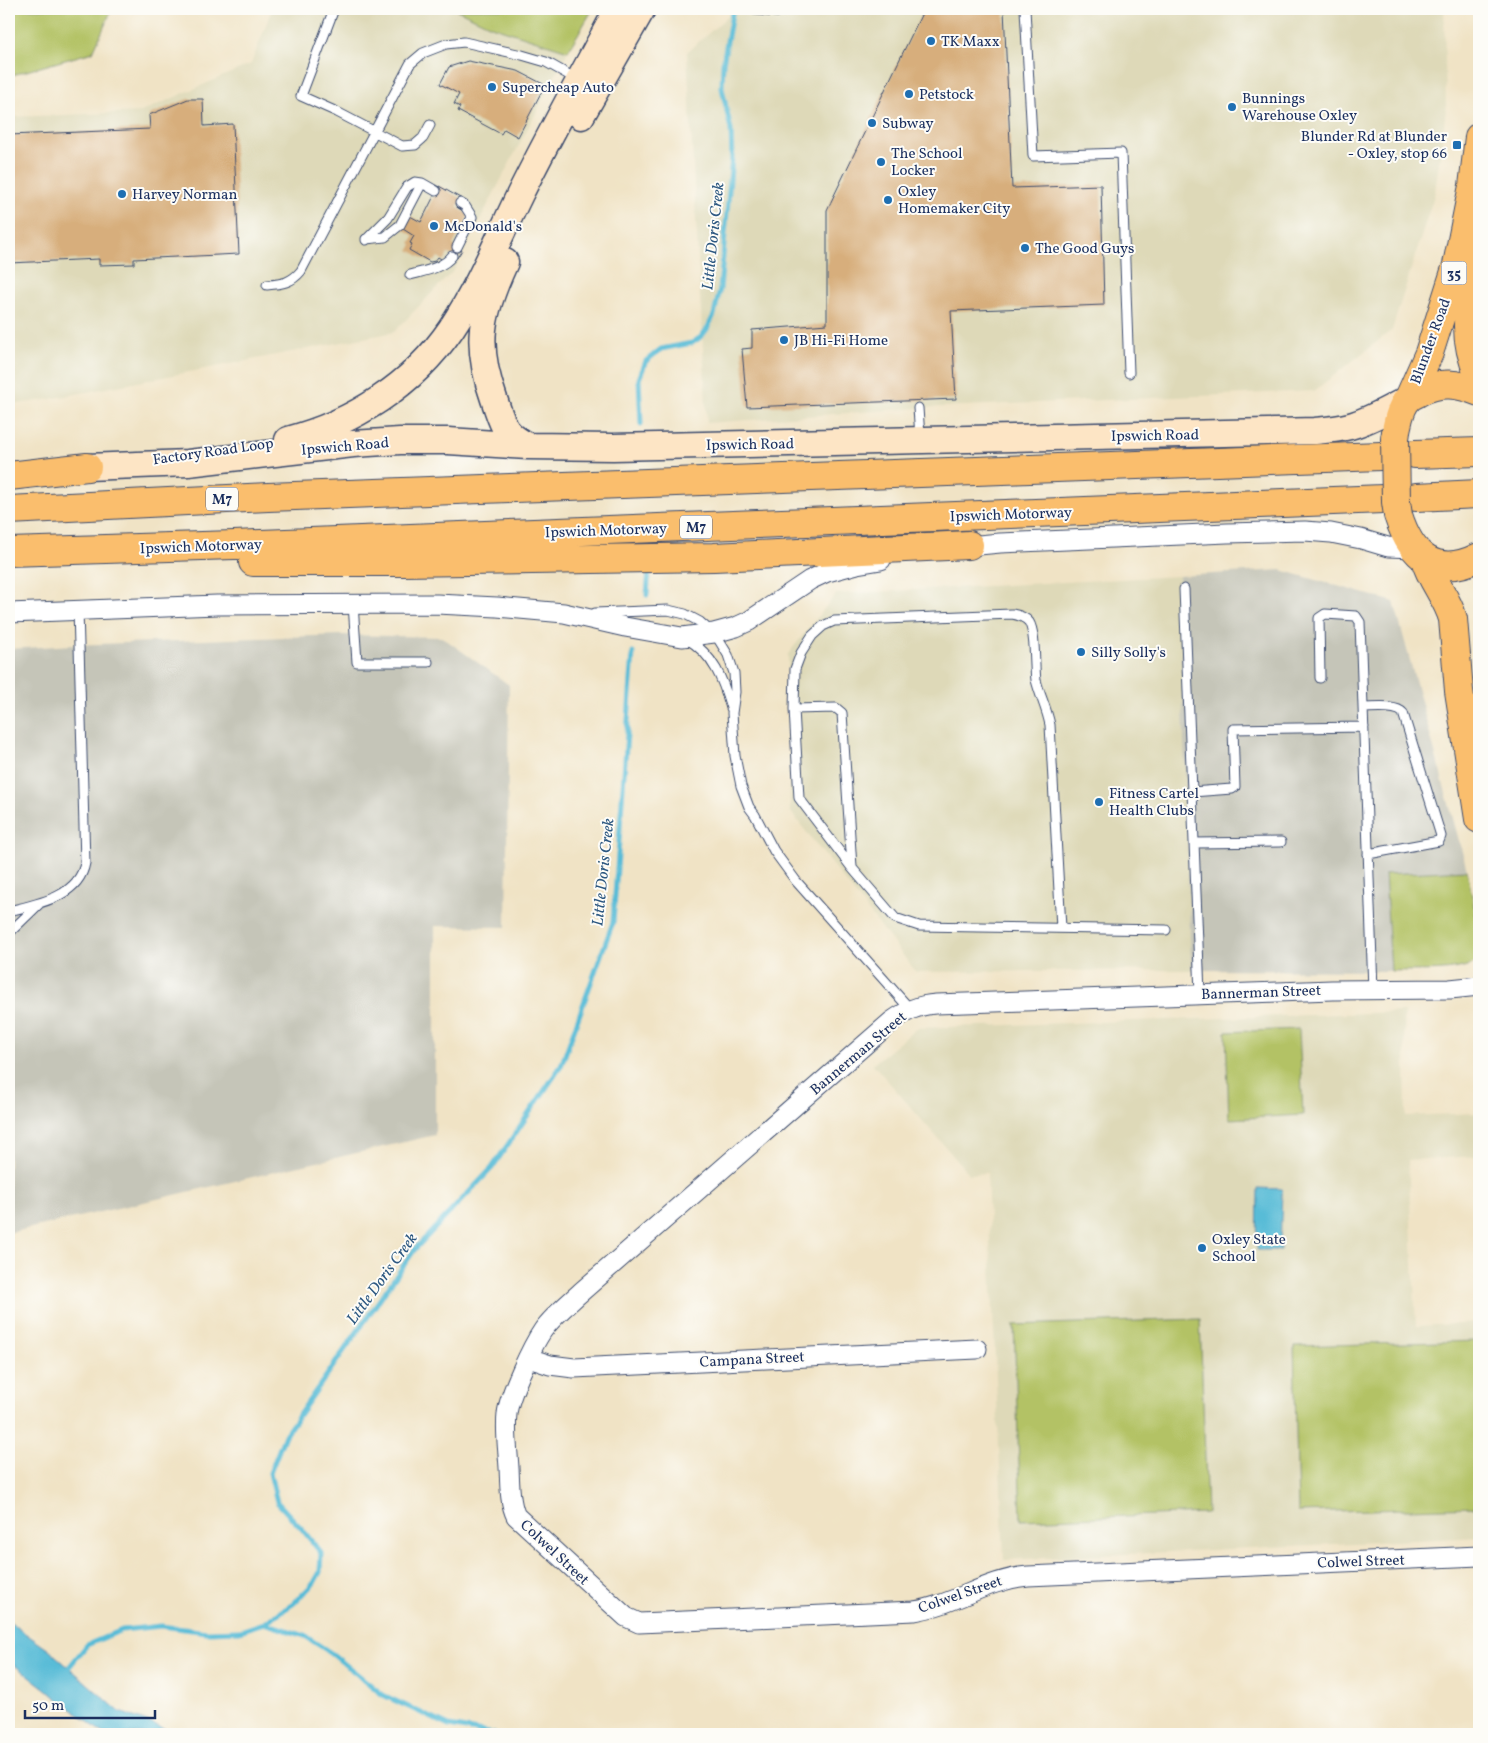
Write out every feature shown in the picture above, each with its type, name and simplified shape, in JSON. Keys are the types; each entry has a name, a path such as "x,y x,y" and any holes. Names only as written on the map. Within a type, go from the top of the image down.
{"main road":[{"name":"Factory Road Loop","path":"528,446 515,440 510,435 501,419 483,364 483,327 496,282 587,86 618,9"},
{"name":"Factory Road Loop","path":"87,467 262,445 305,436 327,428 359,412 398,386 437,347 465,306 520,193 587,86 642,9"},
{"name":"Blunder Road","path":"1408,399 1429,353 1457,265 1473,186 1479,137"},
{"name":"Blunder Road","path":"1479,266 1468,319 1470,348 1479,376 1479,392"},
{"path":"1408,399 1425,389 1441,384 1459,385 1479,392"},
{"name":"Ipswich Road","path":"87,467 188,463 354,444 400,441 613,447 1315,431 1355,425 1378,416 1408,399"},
{"name":"35","path":"1408,399 1398,420 1396,502 1399,504 1402,528 1420,554 1450,608 1453,619 1459,691 1479,819"},
{"name":"M7","path":"9,510 268,497 1397,450 1479,452"},
{"path":"9,476 87,467"},
{"name":"Ipswich Motorway","path":"9,552 1399,504 1479,494"},
{"path":"9,568 268,562 403,562 714,557 969,545"},
{"path":"1420,554 1435,563 1461,564 1479,557"}],"street":[{"path":"9,613 217,605 353,604 497,607 564,613 625,627 682,637 714,634 749,621 810,580 827,572 857,564 969,545 1305,531 1361,539 1420,554"},
{"name":"Bannerman Street","path":"514,1511 511,1498 507,1421 509,1404 543,1330 581,1292 892,1021 910,1009 936,1004 1200,994 1450,989 1479,986"},
{"name":"Campana Street","path":"529,1358 550,1365 574,1368 977,1349"},
{"name":"Colwel Street","path":"514,1511 521,1521 626,1617 645,1623 920,1610 937,1606 996,1581 1012,1577 1479,1556"}],"lane":[{"path":"334,9 301,96 402,146 415,146 423,138 430,125"},
{"path":"747,9 777,12 785,9"},
{"path":"1025,9 1033,156 1121,153 1129,373"},
{"path":"267,285 282,284 294,279 301,271 376,132 410,64 423,53 446,44 464,42 546,62 587,86"},
{"path":"422,183 400,225 385,237 366,240 388,218 406,187 415,182 422,183 436,191"},
{"path":"457,247 472,217 465,206 460,203"},
{"path":"410,275 439,266 448,261 452,256"},
{"path":"918,408 920,440"},
{"path":"1184,589 1200,994"},
{"path":"353,604 357,662 428,662"},
{"path":"9,911 40,903 62,894 79,881 84,872 78,609"},
{"path":"564,613 622,613 668,610 685,614 700,622 724,644 734,673 735,692 732,713"},
{"path":"1061,928 1050,725 1048,712 1036,679 1032,630 1029,622 1021,616 1012,614 834,621 823,626 812,636 800,653 795,670 794,709 799,798 852,868 895,918 920,926 1166,930"},
{"path":"1320,678 1320,618 1325,614 1356,616 1360,622 1373,990"},
{"path":"682,637 696,646 713,664 723,681 732,713 736,756 742,786 749,807 774,851 796,882 910,1009"},
{"path":"794,709 836,708 840,709 842,713 852,868"},
{"path":"1363,708 1393,708 1401,710 1403,713 1441,836 1439,841 1368,854"},
{"path":"1192,792 1232,789 1235,787 1233,729 1364,727"},
{"path":"1194,843 1281,842"},
{"path":"9,933 40,903"}],"shaded area":[{"path":"272,9 455,9 491,26 568,51 454,270 394,332 45,400 9,405 9,117 141,112 251,64"},
{"path":"736,9 1444,9 1446,109 1435,192 1392,330 1314,391 918,408 707,423 687,52"},
{"path":"1281,570 1394,602 1467,870 1385,874 1391,971 1191,970 1179,576"},
{"path":"1179,576 1191,970 916,972 790,811 788,654 836,594"},
{"path":"340,635 442,637 509,685 506,927 435,926 435,1135 9,1233 9,649"},
{"name":"Oxley State School","path":"1404,1012 1406,1116 1479,1113 1479,1156 1408,1160 1416,1326 1479,1323 1479,1537 1004,1560 987,1173 969,1174 873,1064 917,1028"}],"green space":[{"path":"9,9 112,9 93,52 9,76"},
{"path":"455,9 593,9 568,51 491,26"},
{"path":"1467,870 1479,932 1478,961 1448,970 1391,971 1385,874"},
{"path":"1299,1029 1303,1115 1229,1119 1226,1032"},
{"path":"1200,1319 1207,1513 1021,1520 1014,1325"},
{"path":"1479,1341 1479,1507 1298,1512 1294,1346"}],"water":[{"path":"1258,1188 1282,1189 1280,1250 1257,1250"},
{"path":"9,1622 49,1650 120,1712 164,1728 170,1734 104,1734 9,1661"}],"building":[{"name":"Oxley Homemaker City","path":"924,9 1004,9 1012,188 1101,185 1104,305 951,311 956,399 747,407 742,349 752,348 752,330 827,324 827,210"},
{"path":"468,61 518,71 545,85 518,137 504,129 501,134 458,111 460,107 454,104 459,94 440,84 449,67"},
{"name":"Harvey Norman","path":"188,99 203,99 204,126 233,124 239,254 134,259 134,264 99,265 99,259 9,263 9,135 150,129 149,115"},
{"name":"McDonald's","path":"439,186 462,199 457,207 469,215 453,245 462,250 457,258 448,254 444,261 438,257 435,261 430,262 409,250 414,236 403,229 410,216 421,222"}],"waterway":[{"name":"Little Doris Creek","path":"641,424 639,379 646,361 661,349 692,343 701,337 714,315 720,289 732,158 731,130 722,88 723,63 733,9"},
{"name":"Little Doris Creek","path":"647,595 649,570"},
{"name":"Little Doris Creek","path":"65,1672 87,1645 122,1630 161,1626 207,1632 240,1631 264,1623 293,1604 314,1583 320,1572 321,1553 277,1502 270,1473 285,1435 415,1249 492,1168 561,1066 613,922 633,653"},
{"path":"264,1623 305,1636 331,1653 383,1695 449,1726 494,1734"}],"place":[{"name":"TK Maxx","path":"931,41"},
{"name":"Supercheap Auto","path":"492,87"},
{"name":"Petstock","path":"909,94"},
{"name":"Bunnings Warehouse Oxley","path":"1232,107"},
{"name":"Subway","path":"872,123"},
{"name":"Blunder Rd at Blunder - Oxley, stop 66","path":"1457,145"},
{"name":"The School Locker","path":"881,162"},
{"name":"Harvey Norman","path":"122,194"},
{"name":"Oxley Homemaker City","path":"888,200"},
{"name":"McDonald's","path":"434,226"},
{"name":"The Good Guys","path":"1025,248"},
{"name":"JB Hi-Fi Home","path":"784,340"},
{"name":"Silly Solly's","path":"1081,652"},
{"name":"Fitness Cartel Health Clubs","path":"1099,802"},
{"name":"Oxley State School","path":"1202,1248"}]}
